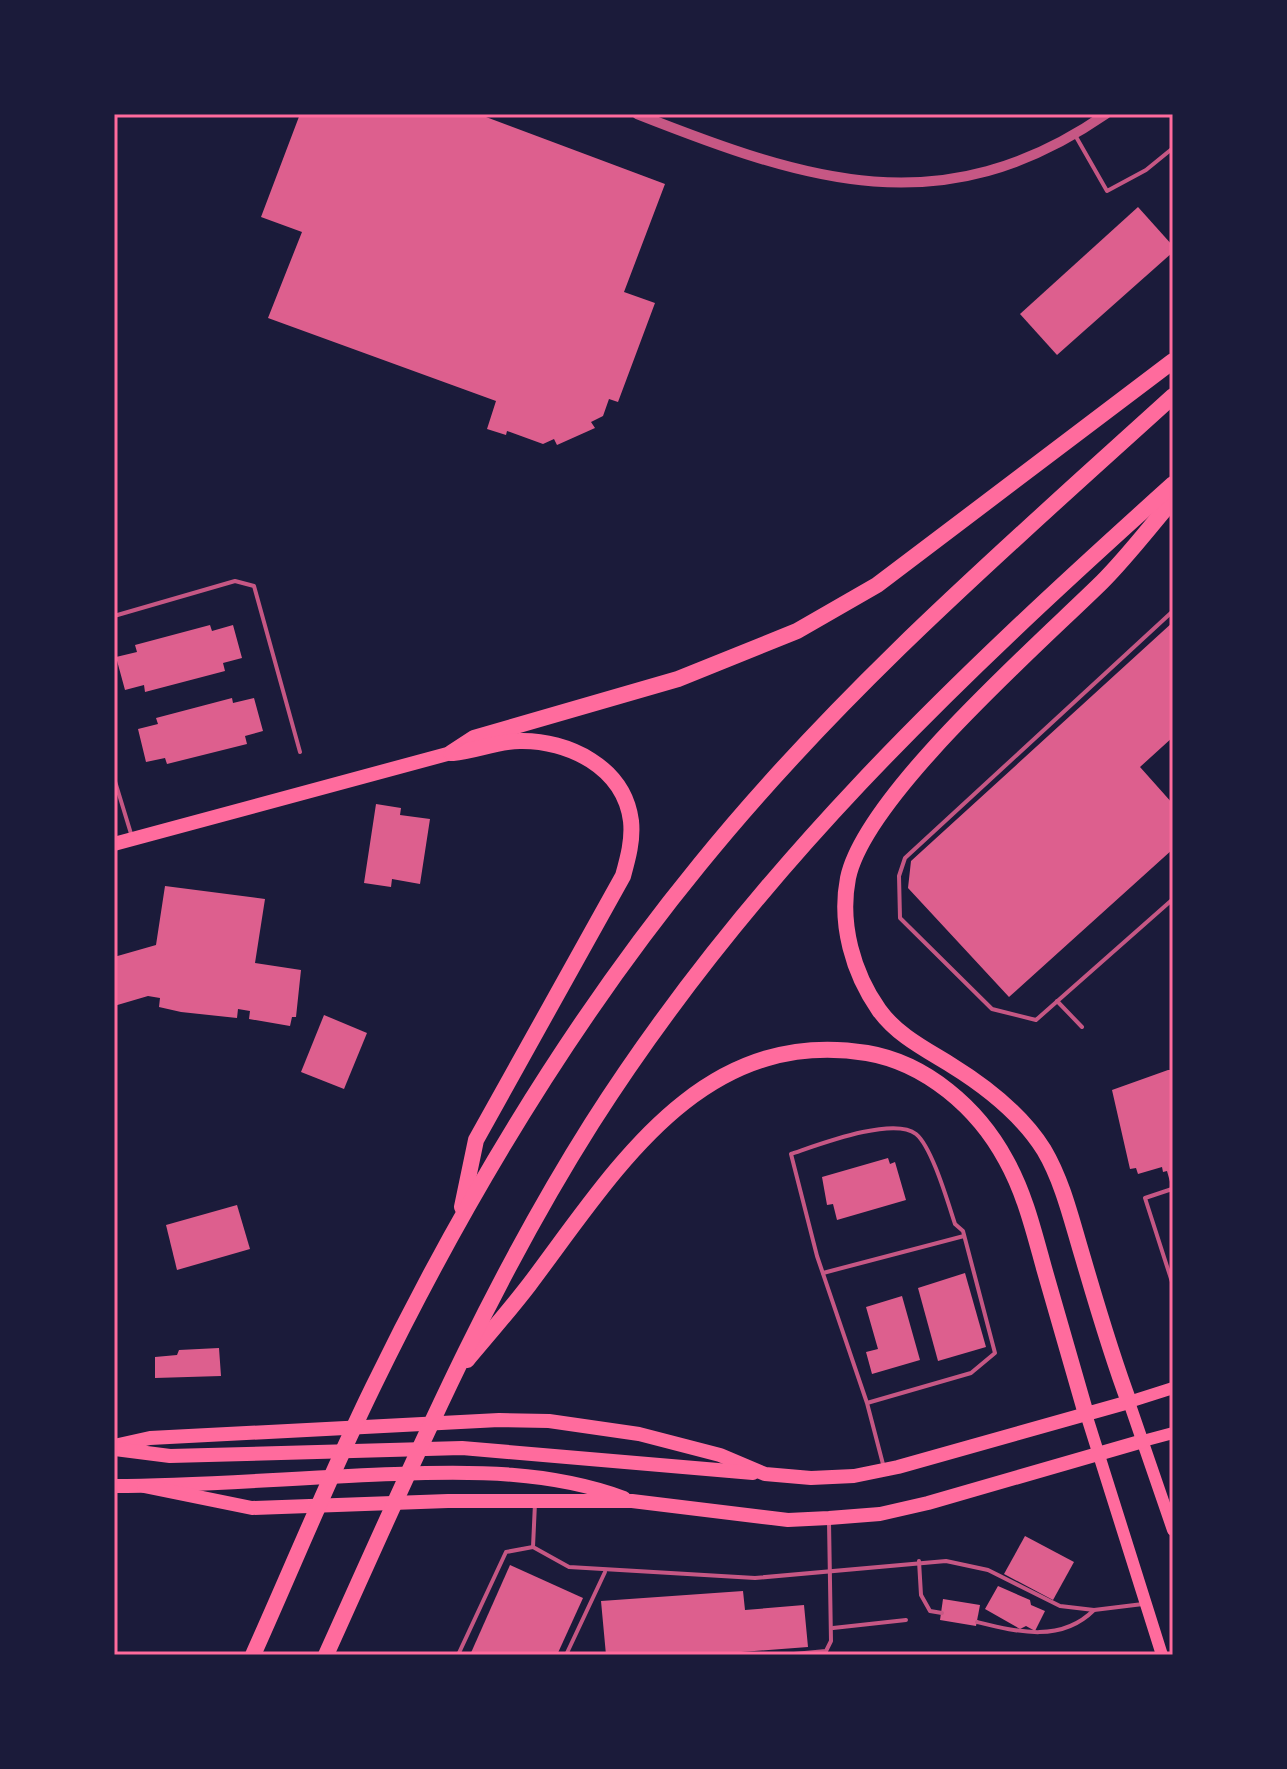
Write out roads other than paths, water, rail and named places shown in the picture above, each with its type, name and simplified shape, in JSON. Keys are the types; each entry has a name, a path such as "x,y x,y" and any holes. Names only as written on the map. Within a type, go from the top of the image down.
{"highway":[{"path":"451,753 474,738 678,679 797,631 877,585 1173,361"},
{"path":"253,1655 371,1390 458,1223 563,1050 630,954 769,783 887,659 1173,396"},
{"path":"326,1655 446,1386 541,1207 593,1122 675,1002 752,903 848,793 966,674 1173,484"},
{"path":"1129,1402 1111,1353 1071,1217 1043,1150 1018,1118 982,1086 901,1033 881,1013 856,969 848,940 846,908 848,878 861,841 883,809 958,725 1105,579 1173,500"},
{"path":"451,753 479,751 515,741 540,742 576,750 599,765 617,787 630,818 631,847 623,876 476,1140 458,1223"},
{"path":"446,1386 607,1182 672,1111 699,1089 733,1070 782,1054 844,1049 879,1055 928,1076 984,1125 1007,1161 1028,1212 1086,1414"}],"main road":[{"path":"114,844 451,753"},
{"path":"114,1447 170,1456 462,1448 811,1478 854,1476 885,1470 1173,1388"},
{"path":"1129,1402 1173,1530"},
{"path":"1086,1414 1162,1655"},
{"path":"114,1447 150,1438 499,1420 549,1421 639,1434 720,1455 765,1474"},
{"path":"144,1486 252,1508 448,1501 632,1501 788,1520 829,1518 880,1514 928,1503 1173,1433"},
{"path":"114,1486 456,1472 533,1476 589,1485 632,1501"}],"street":[{"path":"637,114 741,153 813,173 892,184 987,172 1027,159 1075,135 1106,114"}],"lane":[{"path":"1075,135 1107,191 1146,170 1173,148"},
{"path":"114,616 235,581 254,586 300,752"},
{"path":"1173,611 905,858 899,876 900,918 992,1009 1036,1020 1173,899"},
{"path":"114,778 133,839"},
{"path":"1057,1001 1082,1027"},
{"path":"867,1403 971,1373 995,1353 964,1236 955,1224 918,1135 902,1126 838,1138 791,1154 823,1273 867,1403 885,1470"},
{"path":"1172,1189 1145,1198 1173,1285"},
{"path":"823,1273 964,1236"},
{"path":"533,1547 535,1502"},
{"path":"783,1655 826,1651 832,1628 827,1571 829,1518"},
{"path":"458,1655 506,1552 533,1547 569,1567 605,1572 755,1578 946,1561 988,1570 1045,1601 1094,1610 1146,1604"},
{"path":"919,1561 921,1595 930,1611 942,1613"},
{"path":"566,1655 605,1572"},
{"path":"977,1622 1024,1634 1051,1633 1082,1622 1094,1610"},
{"path":"832,1628 906,1620"}]}
